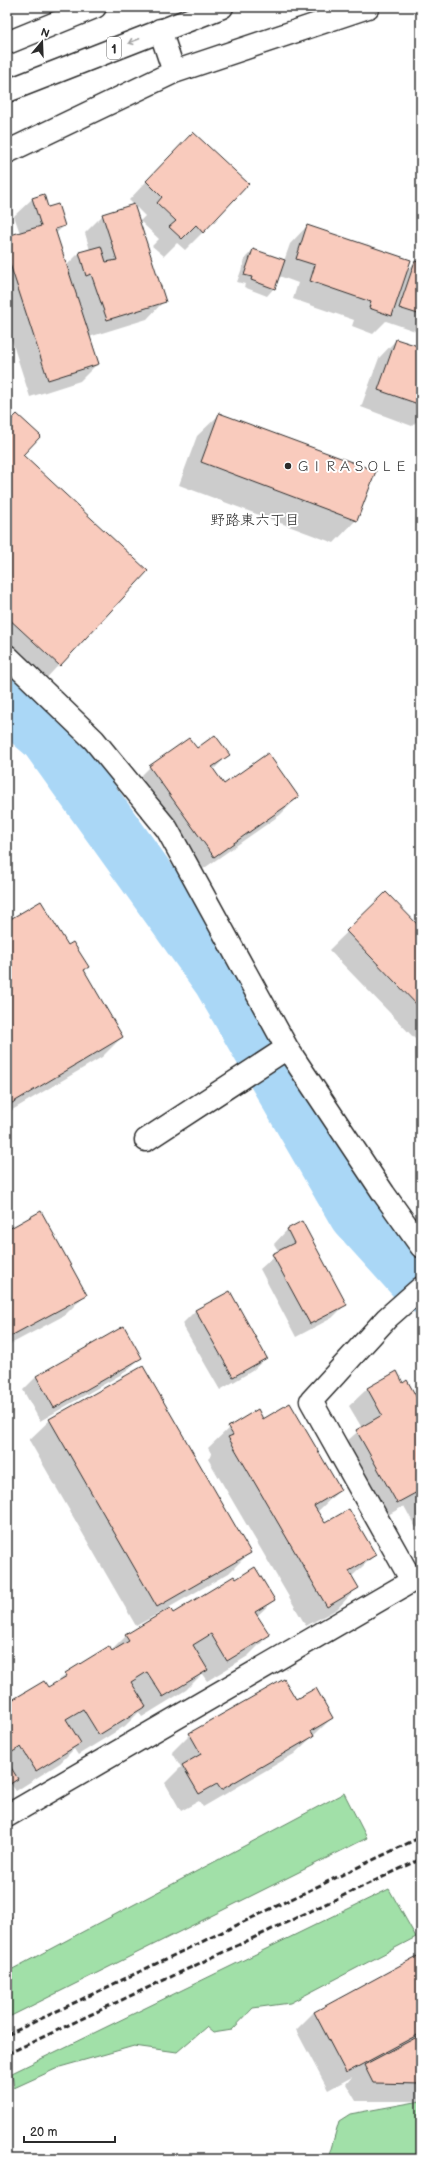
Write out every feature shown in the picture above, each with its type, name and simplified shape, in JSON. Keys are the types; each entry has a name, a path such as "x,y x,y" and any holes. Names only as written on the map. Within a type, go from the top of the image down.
{"main road":[{"path":"7,43 95,7"},
{"name":"1","path":"7,91 222,7"},
{"path":"7,152 174,72 368,7"},
{"path":"160,30 174,72"},
{"path":"7,656 94,740 166,829 287,1048 384,1194 421,1246"},
{"path":"146,1140 287,1048"},
{"path":"7,1816 412,1581 311,1401 387,1318 415,1294"}],"green space":[{"path":"344,1793 367,1838 7,2018 7,1972"},
{"path":"389,1889 416,1937 290,2003 253,2008 232,2030 213,2033 206,2027 177,2052 134,2046 60,2067 14,2088 12,2073"},
{"path":"421,2101 421,2159 328,2159 339,2121 350,2114"}],"building":[{"path":"193,132 249,184 203,233 196,225 182,239 169,227 176,221 157,203 162,197 146,181"},
{"path":"44,194 48,207 58,204 65,226 55,229 99,364 48,380 7,255 7,236 41,226 32,198"},
{"path":"134,204 166,302 107,320 91,274 86,276 79,252 101,246 106,262 117,260 102,214"},
{"path":"307,225 411,260 392,316 369,308 371,302 310,281 315,265 296,259"},
{"path":"253,249 285,260 275,289 251,280 252,277 244,275"},
{"path":"415,261 421,263 421,315 399,308"},
{"path":"396,339 421,347 421,405 378,390"},
{"name":"ＧＩＲＡＳＯＬＥ","path":"219,413 376,471 357,521 201,462"},
{"path":"17,414 41,436 23,455 148,571 60,666 7,617 7,424"},
{"path":"215,735 230,755 212,767 224,784 268,753 299,797 214,857 149,766 189,738 197,748"},
{"path":"386,892 421,928 421,1009 346,931"},
{"path":"41,901 68,945 73,942 89,967 84,970 123,1037 7,1106 7,921"},
{"path":"41,1211 87,1295 7,1338 7,1230"},
{"path":"302,1221 347,1305 310,1324 272,1254 294,1243 287,1229"},
{"path":"230,1291 267,1358 233,1377 195,1310"},
{"path":"124,1326 142,1358 54,1408 36,1376"},
{"path":"143,1366 251,1553 157,1607 49,1419"},
{"path":"397,1371 403,1383 407,1380 421,1405 421,1490 397,1503 356,1430 382,1415 367,1388"},
{"path":"290,1403 341,1490 314,1506 325,1523 349,1509 376,1555 349,1571 359,1588 327,1607 228,1437 233,1435 228,1427 258,1409 263,1419"},
{"path":"255,1567 275,1600 255,1612 270,1635 227,1661 211,1634 193,1645 208,1670 163,1697 147,1672 131,1682 146,1706 99,1735 83,1709 66,1719 81,1743 36,1771 21,1747 7,1755 7,1703 44,1681 48,1687 67,1676 65,1673 109,1646 112,1651 129,1641 125,1635 170,1608 173,1613 234,1576 236,1579"},
{"path":"284,1679 296,1699 316,1688 333,1718 311,1731 314,1736 221,1790 217,1784 199,1794 182,1765 201,1754 189,1733"},
{"path":"7,1761 18,1779 7,1786"},
{"path":"7,1911 12,1920 7,1923"},
{"path":"421,1954 421,2033 346,2073 314,2012"},
{"path":"421,2035 421,2084 373,2083 364,2065"}],"waterway":[{"path":"7,703 46,736 220,979 356,1214 421,1286"}],"railway":[{"path":"7,2035 421,1837"},
{"path":"7,2054 421,1859"}],"place":[{"name":"ＧＩＲＡＳＯＬＥ","path":"288,466"}],"district":[{"name":"野路東六丁目","path":"255,520"}]}
